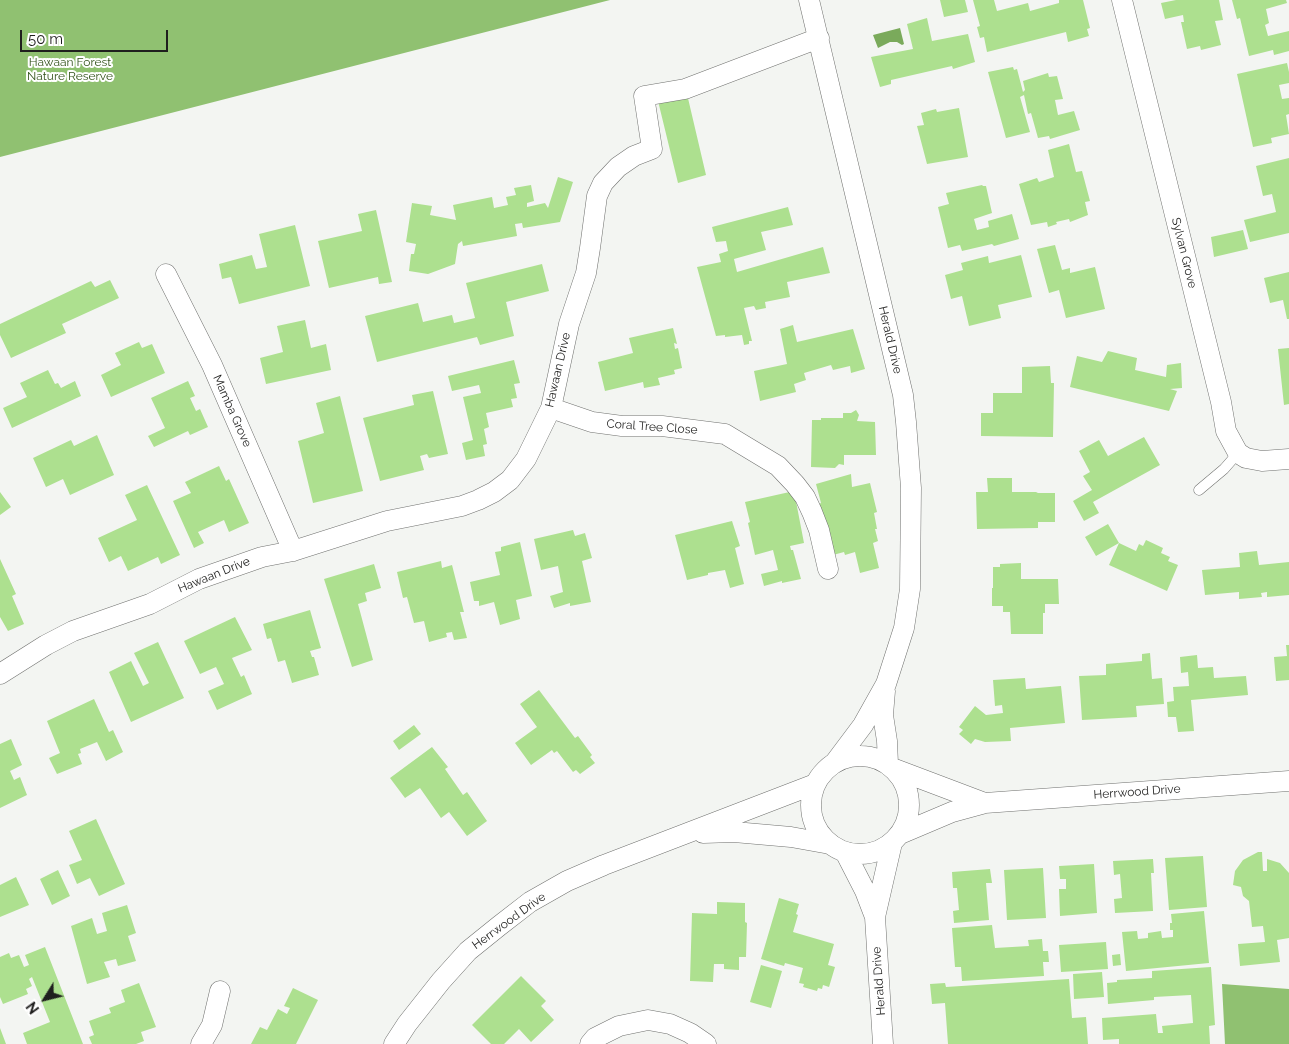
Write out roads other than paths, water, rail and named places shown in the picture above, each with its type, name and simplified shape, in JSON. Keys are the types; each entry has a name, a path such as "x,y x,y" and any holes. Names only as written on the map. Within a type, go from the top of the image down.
{"street":[{"name":"Herald Drive","path":"809,0 901,388 906,422 911,488 910,589 904,628 886,684 863,725 836,762"},
{"name":"Sylvan Grove","path":"1122,0 1221,402 1226,431 1238,453"},
{"name":"Hawaan Drive","path":"0,674 46,645 73,631 150,604 214,573 262,557 293,551 387,521 462,506 494,492 510,480 526,459 550,408 569,324 586,274 597,196 604,183 618,167 634,156 652,149 644,96 685,89 819,38"},
{"name":"Mamba Grove","path":"166,274 212,365 293,551"},
{"name":"Coral Tree Close","path":"550,408 592,422 622,426 662,426 725,434 778,466 805,497 819,530 828,570"},
{"path":"1238,453 1246,458 1262,461 1289,459"},
{"name":"Herald Drive","path":"886,684 883,715 891,766"},
{"path":"864,755 877,758 891,766 904,780 909,793 910,808 907,821 896,838 878,851 862,854 838,848 819,832 812,817 811,800 815,784 823,771 836,762 849,756 864,755"},
{"name":"Herrwood Drive","path":"891,766 985,803"},
{"name":"Herrwood Drive","path":"896,838 952,812 985,803 1289,781"},
{"name":"Herrwood Drive","path":"394,1044 441,980 468,951 530,902 567,881 604,865 815,784"},
{"name":"Herrwood Drive","path":"687,834 734,832 791,837 838,848"},
{"name":"Herald Drive","path":"875,917 896,838"},
{"name":"Herald Drive","path":"838,848 865,891 875,917 883,1044"},
{"path":"201,1044 212,1025 220,990"},
{"path":"590,1044 596,1038 618,1026 648,1020 670,1024 690,1033 706,1044"}],"lane":[{"path":"1199,490 1224,469 1238,453"}],"park label":[{"name":"Hawaan Forest Nature Reserve","path":"70,69"}]}
